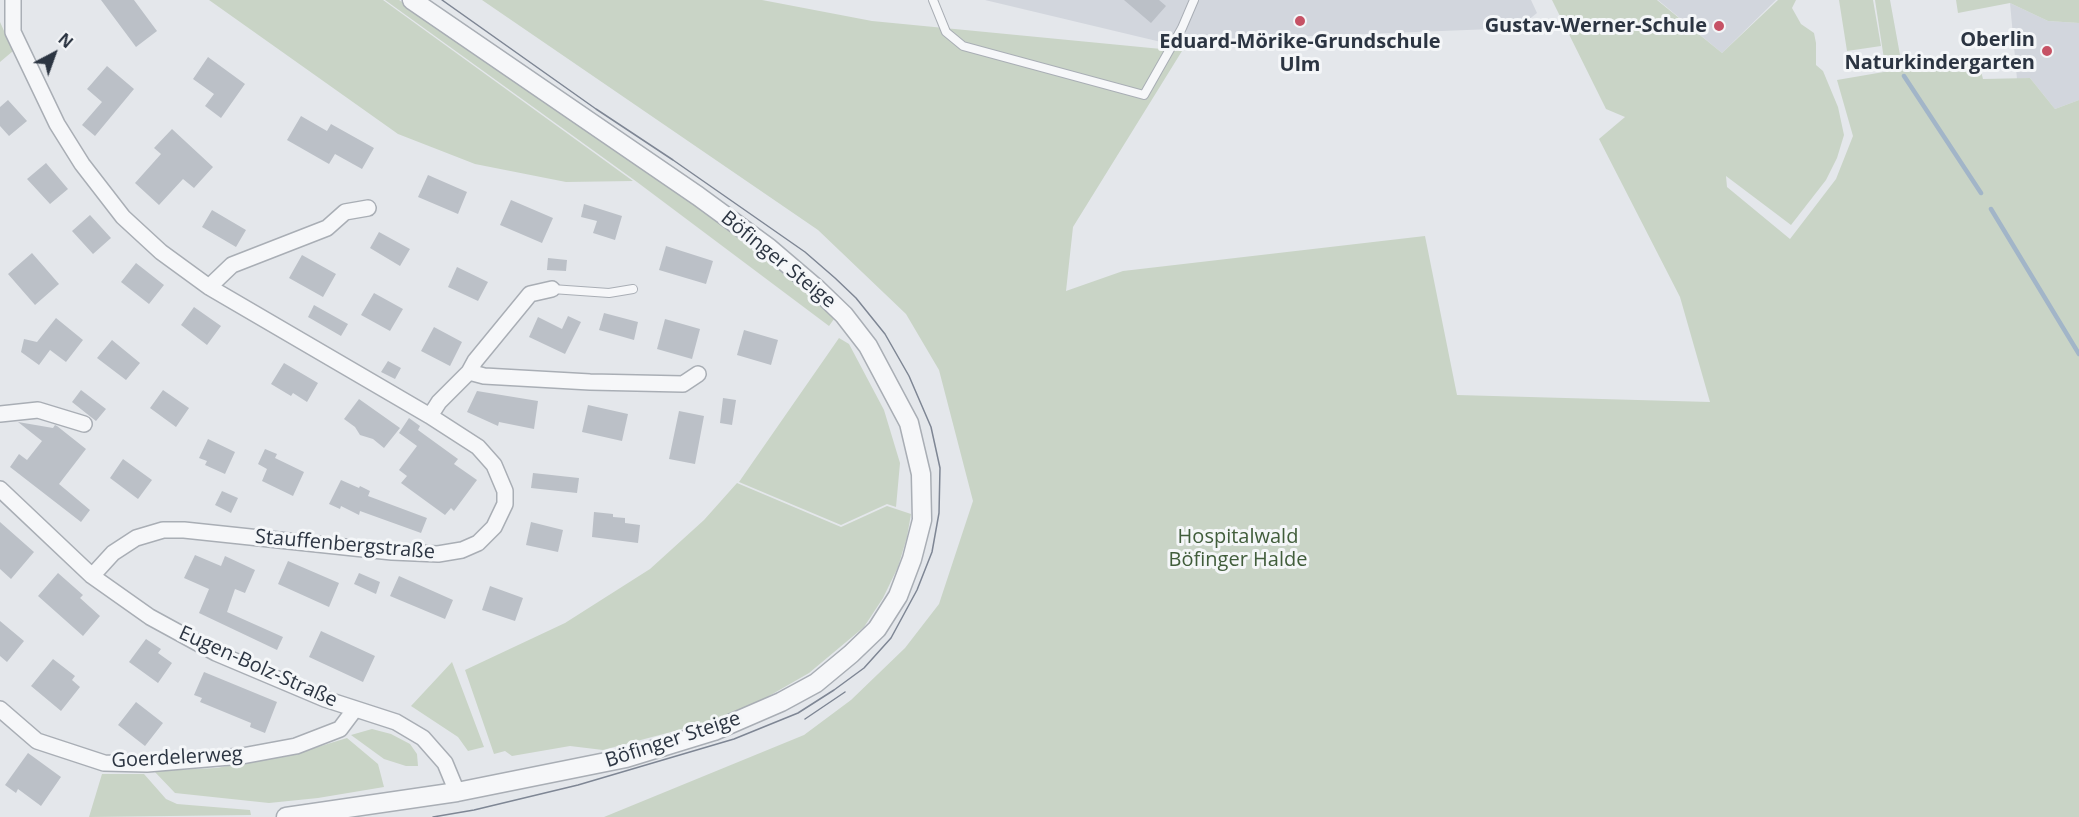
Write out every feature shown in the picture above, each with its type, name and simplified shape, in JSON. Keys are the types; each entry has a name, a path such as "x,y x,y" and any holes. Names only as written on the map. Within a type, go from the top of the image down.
{"street":[{"name":"Stauffenbergstraße","path":"13,0 13,32 57,124 82,164 123,217 161,252 209,287 478,447 494,465 505,491 505,504 494,527 478,543 462,550 438,554 392,552 184,530 163,530 136,538 113,554 92,576"},
{"name":"Böfinger Steige","path":"287,817 457,792 626,758 714,731 782,702 816,683 851,654 877,628 898,596 912,559 922,520 921,474 909,423 868,346 844,315 769,248 698,196 412,0"},
{"path":"209,287 232,265 327,228 345,213 368,208"},
{"path":"430,417 440,402 469,372 475,360 530,294 552,289"},
{"path":"469,372 484,376 683,384 698,374"},
{"path":"0,414 38,410 84,424"},
{"name":"Eugen-Bolz-Straße","path":"0,489 92,576 150,617 216,653 325,699 396,722 423,738 445,763 457,792"},
{"name":"Goerdelerweg","path":"0,709 37,741 104,763 147,764 242,756 296,746 340,729 355,709"}],"lane":[{"path":"933,0 946,32 963,46 1144,95 1182,28 1194,0"},
{"path":"552,289 609,293 633,289"}],"shaded area":[{"name":"Eduard-Mörike-Grundschule Ulm","path":"985,0 1531,0 1537,13 1518,28 1161,42"},
{"name":"Gustav-Werner-Schule","path":"1658,0 1776,0 1722,53"},
{"name":"Oberlin Naturkindergarten","path":"2010,3 2048,21 2079,23 2079,100 2055,109 2030,78 2017,79"}],"green space":[{"path":"209,0 383,0 633,181 566,182 475,164 398,134"},
{"path":"385,0 399,0 659,179 790,276 834,319 829,326 637,182"},
{"name":"Hospitalwald Böfinger Halde","path":"482,0 762,0 872,21 1182,51 1073,227 1066,291 1123,271 1425,236 1457,395 1710,402 1680,297 1599,139 1625,117 1606,109 1552,0 1657,0 1722,53 1778,0 1796,0 1792,8 1801,24 1814,33 1816,65 1823,71 1838,107 1844,135 1837,158 1826,180 1791,225 1726,176 1727,187 1790,239 1836,179 1853,136 1837,80 1977,56 1983,79 2030,78 2055,109 2079,100 2079,817 604,817 804,735 851,700 905,648 939,604 973,501 939,370 906,314 818,230"},
{"path":"1839,0 1873,0 1881,46 1847,51"},
{"path":"1875,0 1890,0 1900,55 1884,59"},
{"path":"1956,0 2079,0 2079,23 2048,21 2010,3 1958,13"},
{"path":"0,22 13,51 0,62"},
{"path":"839,338 849,344 884,410 900,463 896,507 887,504 841,525 739,482"},
{"path":"737,483 841,527 887,506 911,514 898,567 883,598 864,627 809,673 762,700 705,723 603,750 570,746 512,756 505,751 494,754 465,670 565,623 650,569 704,520"},
{"path":"452,662 484,747 468,751 458,737 411,706"},
{"path":"372,729 391,734 410,744 417,754 418,766 406,766 384,759 351,735"},
{"path":"347,738 378,764 384,787 318,798 269,803 175,793 154,771 216,768 288,756"},
{"path":"102,774 144,774 166,799 177,804 250,810 251,815 89,817"}],"building":[{"path":"101,0 134,0 157,31 136,47"},
{"path":"1124,0 1159,0 1166,6 1151,23"},
{"path":"208,57 245,84 221,118 205,106 214,94 193,79"},
{"path":"107,66 134,89 95,136 82,125 102,102 87,89"},
{"path":"8,100 27,121 9,136 0,126 0,107"},
{"path":"301,116 327,131 331,124 374,148 362,169 335,154 329,164 287,140"},
{"path":"172,129 213,167 194,188 183,179 159,205 135,183 161,154 154,148"},
{"path":"46,163 68,189 50,204 27,179"},
{"path":"428,175 467,192 458,214 418,197"},
{"path":"511,200 553,218 542,243 500,225"},
{"path":"584,204 622,216 615,240 593,233 597,221 581,217"},
{"path":"212,210 246,230 236,247 202,227"},
{"path":"90,215 111,238 93,254 72,231"},
{"path":"379,232 410,249 400,266 370,248"},
{"path":"666,246 713,261 706,284 659,270"},
{"path":"32,253 59,284 35,305 8,274"},
{"path":"302,255 336,274 323,297 289,278"},
{"path":"548,258 567,260 566,271 547,270"},
{"path":"136,263 164,285 149,304 121,282"},
{"path":"457,267 488,282 478,301 448,287"},
{"path":"374,293 403,309 390,331 361,315"},
{"path":"314,305 348,324 341,336 308,317"},
{"path":"194,307 221,326 207,345 181,325"},
{"path":"604,313 638,322 634,340 599,330"},
{"path":"568,316 581,322 565,354 529,337 538,317 562,329"},
{"path":"56,318 83,340 66,362 50,350 39,365 21,352 24,339 37,342"},
{"path":"665,319 700,329 692,359 657,349"},
{"path":"434,327 462,342 450,366 421,351"},
{"path":"744,330 778,340 771,365 737,355"},
{"path":"112,340 140,363 126,380 97,358"},
{"path":"388,361 401,368 395,379 381,372"},
{"path":"284,363 318,383 307,402 271,384"},
{"path":"81,390 106,409 96,421 72,402"},
{"path":"163,390 189,408 176,427 150,408"},
{"path":"477,391 538,401 534,429 499,422 498,426 467,412"},
{"path":"723,398 736,400 732,425 720,423"},
{"path":"359,399 400,428 384,448 373,439 360,435 355,427 344,419"},
{"path":"588,405 628,414 622,441 582,432"},
{"path":"679,411 704,416 695,464 669,459"},
{"path":"409,418 420,426 418,430 458,459 454,464 477,480 454,511 451,508 445,515 401,483 407,476 399,470 417,446 399,433"},
{"path":"18,422 53,428 55,425 86,449 59,484 90,510 81,522 10,467 19,454 27,460 42,441"},
{"path":"208,439 235,452 225,474 205,465 207,461 199,458"},
{"path":"265,449 277,454 275,458 304,472 293,496 262,481 267,469 258,464"},
{"path":"123,459 152,480 138,499 110,478"},
{"path":"533,473 579,478 577,493 531,488"},
{"path":"341,480 370,491 368,496 427,518 421,533 360,511 359,515 341,506 340,509 329,504"},
{"path":"222,491 238,498 231,513 215,505"},
{"path":"594,512 613,514 613,517 625,518 625,523 640,525 638,543 592,537"},
{"path":"0,522 34,552 11,579 0,569"},
{"path":"531,522 563,530 558,552 526,545"},
{"path":"195,555 221,566 225,556 255,570 245,593 235,589 227,612 283,637 277,650 199,613 209,589 184,578"},
{"path":"288,561 339,583 329,607 278,584"},
{"path":"58,573 83,595 80,598 100,616 83,636 38,596"},
{"path":"359,573 380,582 376,594 354,584"},
{"path":"399,576 453,600 445,619 390,596"},
{"path":"490,586 523,598 515,621 482,610"},
{"path":"0,621 24,641 7,662 0,656"},
{"path":"321,631 375,656 363,682 309,657"},
{"path":"146,639 161,649 158,653 172,663 158,683 129,662"},
{"path":"53,659 75,676 72,680 80,687 61,711 31,686"},
{"path":"204,672 277,702 265,733 250,727 251,723 200,702 202,698 194,695"},
{"path":"136,702 163,723 145,746 118,725"},
{"path":"28,753 61,777 41,806 18,789 16,793 5,785"}],"waterway":[{"path":"1904,76 1981,193"},
{"path":"1991,209 2079,354"}],"tram line":[{"path":"433,817 474,810 578,785 734,739 798,713 834,690 864,668 891,638 917,590 932,552 939,513 940,468 931,427 909,376 885,334 856,298 835,278 805,252 442,0"},
{"path":"805,719 845,692"}],"place":[{"name":"Eduard-Mörike-Grundschule Ulm","path":"1300,21"},
{"name":"Gustav-Werner-Schule","path":"1719,26"},
{"name":"Oberlin Naturkindergarten","path":"2047,51"}]}
